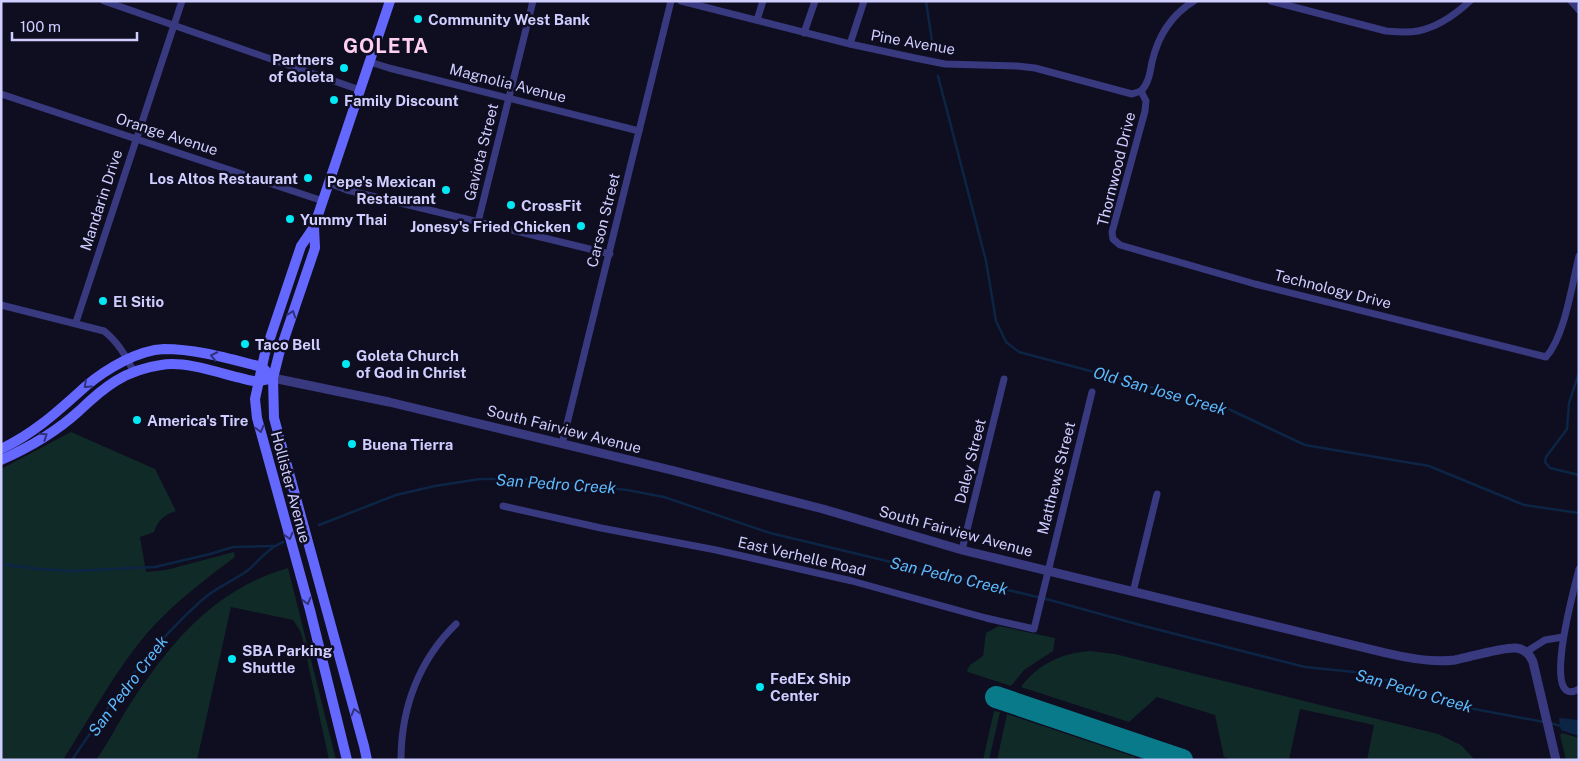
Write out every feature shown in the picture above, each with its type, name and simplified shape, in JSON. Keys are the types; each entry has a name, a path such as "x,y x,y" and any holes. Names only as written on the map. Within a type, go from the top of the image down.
{"main road":[{"name":"Hollister Avenue","path":"347,760 333,698 255,410 258,382 280,306 301,246 314,227 390,1"},
{"name":"Hollister Avenue","path":"314,227 315,248 283,341 273,378 273,406 277,432 300,509 367,760"},
{"path":"1,449 38,428 94,379 112,367 164,349 207,354 262,367 273,378"},
{"name":"South Fairview Avenue","path":"1,460 24,449 56,428 79,411 107,385 134,372 161,365 174,365 194,367 258,382 273,378"}],"street":[{"path":"104,1 360,90"},
{"name":"Mandarin Drive","path":"76,322 182,1"},
{"name":"Gaviota Street","path":"478,222 533,1"},
{"name":"Carson Street","path":"562,444 610,254 670,1"},
{"name":"Pine Avenue","path":"681,1 850,44 945,64 996,64 1035,68 1132,94 1141,91"},
{"path":"757,20 763,1"},
{"path":"804,33 815,1"},
{"path":"850,44 864,1"},
{"path":"1141,91 1148,82 1155,49 1167,25 1175,15 1194,1"},
{"path":"1271,1 1386,31 1404,32 1428,28 1452,16 1470,1"},
{"path":"1571,1 1579,10"},
{"name":"Magnolia Avenue","path":"370,62 639,131"},
{"name":"Thornwood Drive","path":"1115,242 1112,232 1113,225 1145,111 1146,101 1141,91"},
{"name":"Orange Avenue","path":"1,94 323,201"},
{"path":"329,183 347,190 610,254"},
{"name":"Technology Drive","path":"1115,242 1124,247 1204,268 1255,284 1546,357 1554,348 1579,256"},
{"path":"1,305 76,322 104,331 114,338 134,372"},
{"name":"South Fairview Avenue","path":"273,378 377,399 762,493 962,550 1392,655 1433,660 1452,660 1517,648 1526,652"},
{"name":"Daley Street","path":"962,550 1004,380"},
{"name":"Matthews Street","path":"1048,571 1092,392"},
{"path":"1133,592 1157,494"},
{"name":"East Verhelle Road","path":"503,506 726,552 852,581 986,618 1034,629 1048,571"},
{"path":"1579,569 1563,637 1561,684 1568,691 1572,692 1579,689"},
{"path":"401,760 401,735 405,715 421,671 437,644 456,624"},
{"path":"1556,760 1533,662 1526,652 1545,640 1563,637"}],"green space":[{"path":"71,432 155,469 176,511 162,518 154,532 140,537 146,572 166,570 234,552 235,557 201,583 148,632 114,678 63,760 1,760 1,469"},
{"path":"288,568 336,760 329,760 302,636 293,620 231,607 197,760 96,760 145,682 161,660 196,621 216,604 238,590 262,577"},
{"path":"999,626 1055,638 1053,651 1024,670 1011,686 968,672 967,670 970,665 983,656 986,633"},
{"path":"1090,651 1115,654 1438,734 1461,745 1475,760 1367,760 1374,725 1300,709 1289,760 1233,760 1224,757 1215,715 1157,697 1129,722 1021,687 1035,672 1051,661 1070,654"},
{"path":"994,711 1000,712 989,760 983,760"},
{"path":"1007,714 1135,757 1135,760 997,760"},
{"path":"1562,733 1579,738 1579,760 1566,760 1560,735"}],"water":[{"path":"1559,718 1579,720 1579,736 1561,730"}],"waterway":[{"name":"Old San Jose Creek","path":"926,1 933,48"},
{"name":"Old San Jose Creek","path":"938,76 986,261 996,321 1006,342 1019,352 1222,406 1305,445 1429,466 1524,505 1579,513"},
{"path":"1579,373 1569,403 1567,429 1546,457 1545,462 1550,468 1579,475"},
{"name":"San Pedro Creek","path":"319,525 396,495 435,486 480,479 531,479 627,490 664,497 770,533 1050,600 1305,667 1364,673 1474,709 1544,722"},
{"name":"San Pedro Creek","path":"72,760 101,717 148,655 183,617 207,596 247,571 268,551 283,542"},
{"path":"1,564 73,571 155,567 233,547 273,546"},
{"name":"San Pedro Creek","path":"1550,723 1561,726"}],"taxiway":[{"path":"996,697 1182,760"}],"place":[{"name":"Community West Bank","path":"418,19"},
{"name":"Partners of Goleta","path":"344,68"},
{"name":"Family Discount","path":"334,100"},
{"name":"Los Altos Restaurant","path":"308,178"},
{"name":"Pepe's Mexican Restaurant","path":"446,190"},
{"name":"CrossFit","path":"511,205"},
{"name":"Yummy Thai","path":"290,219"},
{"name":"Jonesy's Fried Chicken","path":"581,226"},
{"name":"El Sitio","path":"103,301"},
{"name":"Taco Bell","path":"245,344"},
{"name":"Goleta Church of God in Christ","path":"346,364"},
{"name":"America's Tire","path":"137,420"},
{"name":"Buena Tierra","path":"352,444"},
{"name":"SBA Parking Shuttle","path":"232,659"},
{"name":"FedEx Ship Center","path":"760,687"}],"district":[{"name":"GOLETA","path":"386,46"}]}
